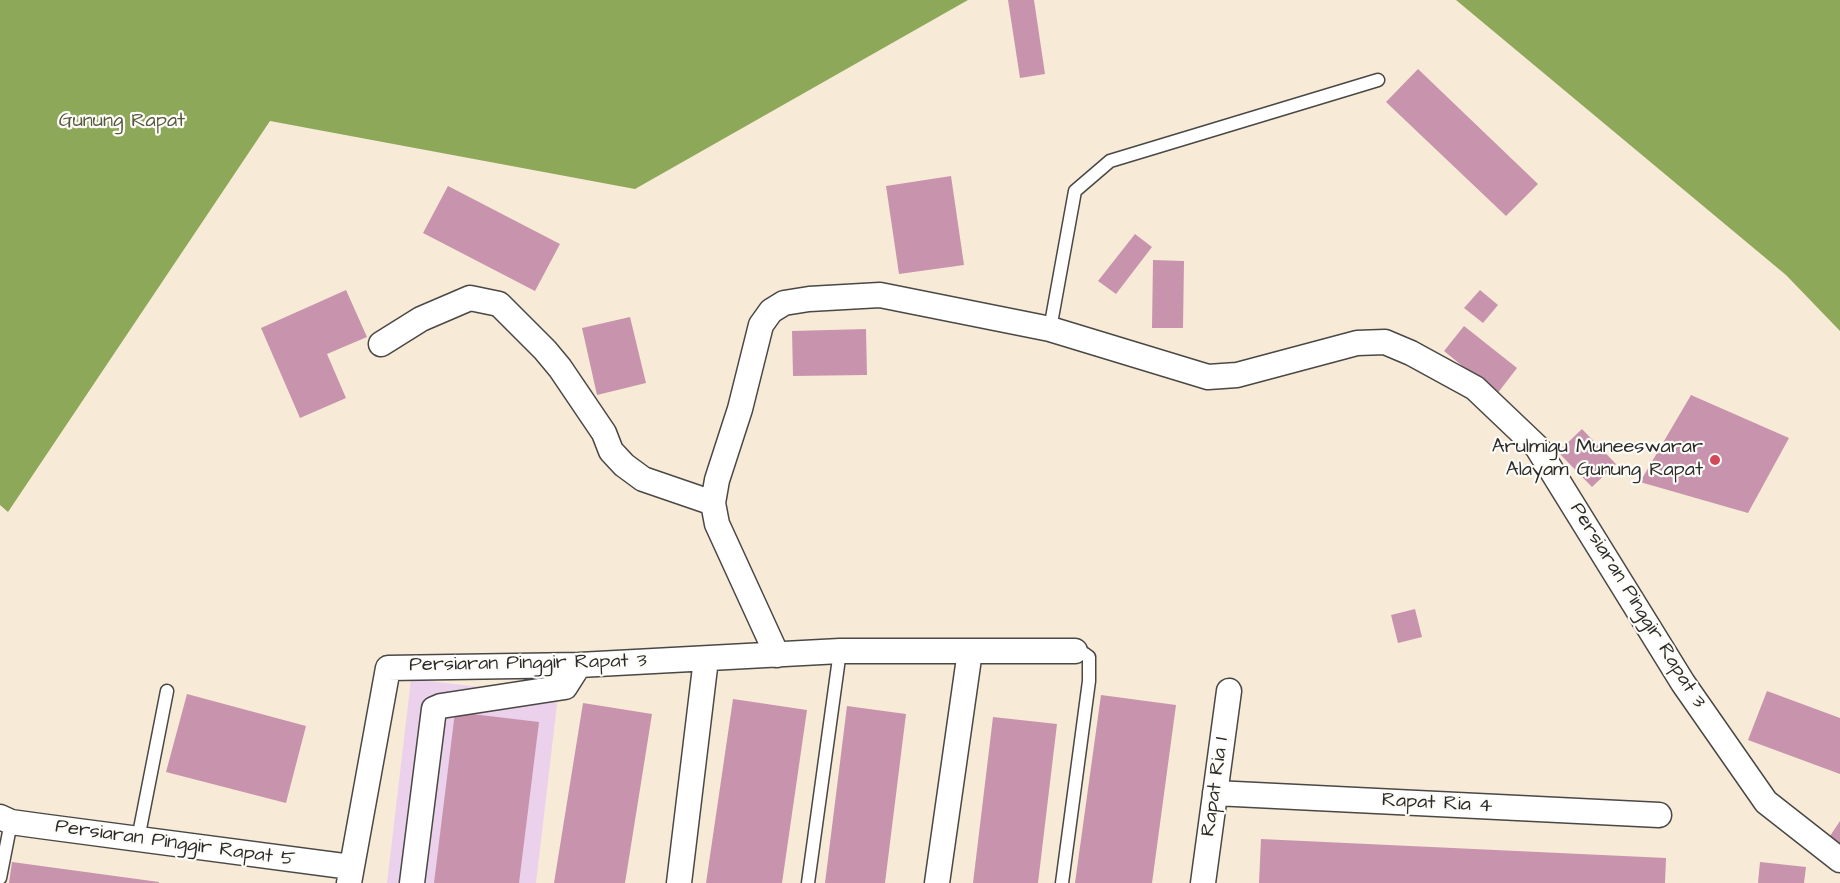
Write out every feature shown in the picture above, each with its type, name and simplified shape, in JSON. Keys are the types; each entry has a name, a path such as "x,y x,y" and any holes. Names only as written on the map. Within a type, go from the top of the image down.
{"street":[{"name":"Persiaran Pinggir Rapat 3","path":"777,655 717,524 713,503 717,480 740,409 761,325 771,311 784,303 809,299 880,296 1050,329 1208,377 1237,375 1357,343 1385,342 1411,353 1475,388 1537,447 1683,683 1766,802 1840,860"},
{"path":"381,344 421,319 470,298 499,303 560,368 604,433 611,451 624,465 643,479 713,503"},
{"name":"Persiaran Pinggir Rapat 3","path":"350,875 388,668 579,665 840,651 1075,651"},
{"path":"937,883 970,651"},
{"path":"680,883 706,659"},
{"path":"412,883 434,709 565,687 579,665"},
{"name":"Rapat Ria 1","path":"1203,883 1229,691"},
{"name":"Rapat Ria 4","path":"1215,793 1659,815"},
{"name":"Persiaran Pinggir Rapat 5","path":"5,820 138,839 350,875"}],"lane":[{"path":"1050,329 1074,191 1110,161 1378,80"},
{"path":"808,883 840,651"},
{"path":"1062,883 1089,681 1089,657 1075,651"},
{"path":"138,839 167,691"},
{"path":"0,878 5,820"}],"shaded area":[{"path":"411,679 558,696 536,883 387,883"}],"green space":[{"name":"Gunung Rapat","path":"0,0 968,0 635,189 270,121 8,512 0,505"},
{"path":"1456,0 1840,0 1840,331 1786,275"}],"building":[{"path":"1008,0 1034,0 1045,74 1020,78"},
{"path":"1418,69 1538,184 1506,216 1386,102"},
{"path":"951,176 964,265 899,274 886,186"},
{"path":"448,186 560,244 535,291 423,233"},
{"path":"1135,234 1152,247 1116,294 1098,281"},
{"path":"1153,260 1184,261 1183,328 1152,328"},
{"path":"346,290 367,337 327,354 346,398 300,418 261,328"},
{"path":"1480,290 1498,305 1483,323 1464,308"},
{"path":"630,317 646,383 597,395 582,328"},
{"path":"1464,326 1517,368 1497,394 1444,351"},
{"path":"866,329 867,375 793,376 792,331"},
{"name":"Arulmigu Muneeswarar Alayam Gunung Rapat","path":"1691,395 1789,438 1748,513 1640,482"},
{"path":"1582,429 1616,464 1592,487 1558,452"},
{"path":"1415,609 1422,637 1398,643 1391,615"},
{"path":"1767,691 1840,718 1840,774 1748,740"},
{"path":"187,694 306,726 286,803 166,772"},
{"path":"1101,695 1176,705 1152,883 1075,883"},
{"path":"733,699 807,710 782,883 706,883"},
{"path":"583,703 652,714 625,883 554,883"},
{"path":"847,706 906,714 885,883 825,883"},
{"path":"455,712 539,722 519,883 434,883"},
{"path":"993,717 1057,724 1038,883 973,883"},
{"path":"1840,821 1840,846 1828,839"},
{"path":"1261,839 1666,858 1665,883 1259,883"},
{"path":"12,862 159,882 159,883 9,883"},
{"path":"1760,862 1806,867 1804,883 1758,883"}],"place":[{"name":"Arulmigu Muneeswarar Alayam Gunung Rapat","path":"1715,460"}]}
